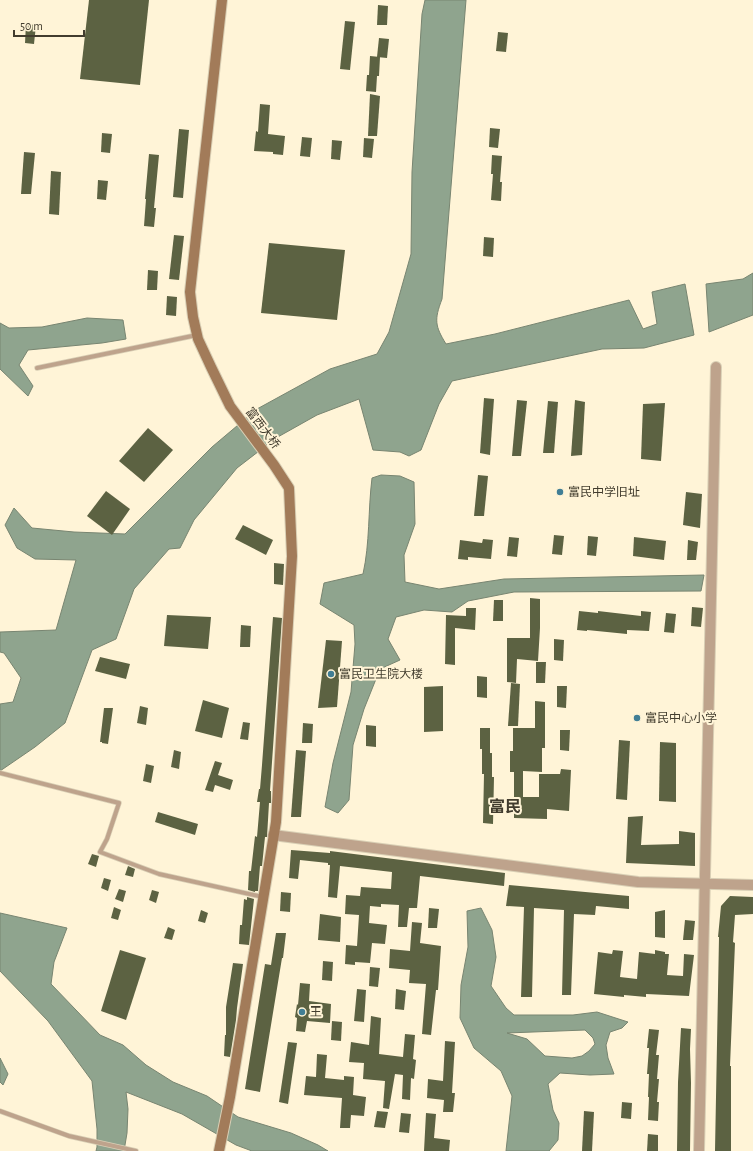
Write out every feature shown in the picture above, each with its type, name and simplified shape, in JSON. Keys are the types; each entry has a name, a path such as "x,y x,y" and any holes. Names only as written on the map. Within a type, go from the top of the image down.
{"main road":[{"name":"富西大桥","path":"219,1151 230,1098 276,822 292,556 289,488 274,465 230,406 210,368 197,335 193,317 190,292 222,0"}],"street":[{"path":"699,1151 716,367"},
{"path":"273,835 638,882 753,885"}],"lane":[{"path":"37,368 197,335"},
{"path":"0,773 119,803 107,839 100,852 159,874 263,897"},
{"path":"0,1112 69,1136 136,1151"}],"shaded area":[{"path":"425,0 466,0 442,299 437,318 438,327 446,344 495,334 629,300 643,329 657,324 652,292 685,284 694,335 644,348 602,349 452,381 439,404 421,450 409,456 400,452 373,450 359,399 317,415 276,438 237,468 194,520 180,548 169,549 134,589 116,639 92,650 65,723 35,747 0,771 0,704 13,702 21,678 4,653 0,652 0,632 56,630 76,560 35,559 17,548 5,525 14,508 32,528 74,532 125,534 212,447 257,409 330,369 377,354 389,332 411,254 412,172 422,14"},
{"path":"753,273 753,315 709,332 706,284 743,279"},
{"path":"87,318 123,320 126,339 102,343 28,350 19,365 33,386 28,396 0,369 0,323 9,328 42,327"},
{"path":"381,475 400,476 414,482 415,524 404,555 405,582 439,589 504,579 704,575 701,591 514,592 468,601 452,612 424,610 396,617 388,639 400,660 380,669 364,709 353,745 349,800 338,813 325,807 333,763 351,692 355,644 354,625 320,604 324,583 363,574 367,550 372,478"},
{"path":"481,908 492,930 496,957 491,986 506,1008 514,1015 573,1015 597,1012 628,1022 622,1028 610,1032 606,1045 608,1058 614,1074 590,1075 560,1073 548,1084 553,1110 559,1123 558,1140 549,1151 506,1151 512,1096 501,1071 474,1048 460,1018 461,985 468,947 467,911","holes":["585,1030 593,1038 595,1044 589,1051 582,1056 572,1058 545,1056 527,1039 507,1033"]},
{"path":"0,913 67,928 54,962 51,984 100,1035 123,1045 146,1065 173,1082 207,1096 238,1117 291,1133 328,1151 252,1151 236,1145 182,1114 126,1092 128,1109 127,1133 124,1151 96,1151 97,1129 92,1081 48,1021 0,971"},
{"path":"0,1058 8,1074 3,1085 0,1082"}],"building":[{"path":"89,0 149,0 140,85 80,79"},
{"path":"378,5 388,6 387,25 377,25"},
{"path":"345,21 355,22 350,70 340,69"},
{"path":"26,24 36,25 34,44 25,43"},
{"path":"498,32 508,33 506,52 496,51"},
{"path":"379,38 389,39 387,58 377,57"},
{"path":"370,56 380,57 376,92 366,91"},
{"path":"370,94 380,96 377,136 368,136"},
{"path":"260,104 270,105 268,134 285,136 283,155 273,154 273,152 254,151 256,131 258,132"},
{"path":"490,128 500,129 498,148 489,147"},
{"path":"179,129 189,130 183,198 173,197"},
{"path":"102,133 112,134 110,153 101,152"},
{"path":"302,137 312,138 310,157 300,156"},
{"path":"364,138 374,139 372,158 363,157"},
{"path":"332,140 342,141 340,160 331,159"},
{"path":"24,152 35,153 31,194 21,194"},
{"path":"149,154 159,155 154,208 156,208 154,227 144,226"},
{"path":"492,155 502,156 500,182 502,182 501,201 491,200 493,174 491,174"},
{"path":"51,171 61,172 59,215 49,214"},
{"path":"98,180 108,181 106,200 97,199"},
{"path":"174,235 184,236 179,280 169,279"},
{"path":"484,237 494,238 493,257 483,256"},
{"path":"269,243 345,250 337,320 261,313"},
{"path":"148,270 158,271 157,290 147,290"},
{"path":"167,296 177,297 176,316 166,315"},
{"path":"484,398 494,399 490,455 480,453"},
{"path":"517,400 527,401 521,456 512,456"},
{"path":"575,400 585,402 582,455 571,456"},
{"path":"548,401 558,402 554,453 543,453"},
{"path":"665,403 661,461 641,459 643,404"},
{"path":"148,428 173,450 144,482 119,461"},
{"path":"478,475 488,476 484,516 474,516"},
{"path":"106,491 130,509 112,535 87,516"},
{"path":"686,492 702,494 700,528 683,525"},
{"path":"243,525 273,540 266,555 235,539"},
{"path":"554,535 564,536 562,555 552,554"},
{"path":"588,536 598,537 596,556 587,555"},
{"path":"509,537 519,538 517,557 507,556"},
{"path":"634,537 666,541 664,560 633,556"},
{"path":"483,539 493,540 491,559 468,557 468,560 458,559 460,540 482,543"},
{"path":"688,540 698,542 696,560 687,560"},
{"path":"274,563 284,564 283,585 274,584"},
{"path":"530,598 540,599 538,661 517,659 516,683 507,682 507,638 530,638"},
{"path":"494,600 503,600 503,621 493,621"},
{"path":"692,607 703,608 701,627 691,626"},
{"path":"466,608 476,608 475,630 455,628 455,665 445,664 446,615 466,616"},
{"path":"579,611 598,613 598,611 641,616 641,611 651,612 649,631 627,630 627,634 577,630"},
{"path":"666,613 676,614 674,633 664,632"},
{"path":"167,615 211,617 208,649 164,646"},
{"path":"273,617 282,618 270,791 271,803 269,803 267,837 265,837 262,866 260,866 258,891 255,892 248,890 249,871 251,871 255,836 257,837 260,802 257,802 260,789"},
{"path":"241,625 251,626 250,647 240,647"},
{"path":"554,639 564,640 563,661 554,660"},
{"name":"富民卫生院大楼","path":"326,640 342,641 337,707 318,708"},
{"path":"100,657 130,664 126,679 95,671"},
{"path":"536,662 546,662 545,683 536,683"},
{"path":"477,676 487,677 487,698 477,697"},
{"path":"511,683 520,684 518,726 508,726"},
{"path":"443,686 443,731 424,732 424,687"},
{"path":"557,686 567,686 566,708 557,707"},
{"path":"203,700 229,708 222,738 195,731"},
{"path":"535,701 545,702 545,748 542,748 542,772 523,771 523,797 539,797 539,774 560,774 561,769 571,770 569,811 547,809 547,819 514,818 514,772 510,772 510,751 513,751 513,728 535,728"},
{"path":"140,706 148,708 146,725 137,723"},
{"path":"104,708 113,708 108,744 100,742"},
{"path":"243,722 250,723 248,740 240,739"},
{"path":"303,723 313,724 312,743 302,743"},
{"path":"366,725 376,726 376,747 366,746"},
{"path":"480,728 490,728 490,753 492,753 492,777 494,777 493,824 483,823 484,774 482,774"},
{"path":"560,730 570,730 569,751 560,750"},
{"path":"619,740 630,741 627,800 616,799"},
{"path":"660,742 676,743 676,802 659,801"},
{"path":"174,750 181,752 179,769 171,767"},
{"path":"296,750 306,751 301,817 291,817"},
{"path":"215,761 222,763 218,775 233,780 230,790 215,785 213,792 205,790"},
{"path":"146,764 154,766 151,783 143,781"},
{"path":"158,812 198,824 195,835 155,822"},
{"path":"643,816 641,845 679,844 679,831 695,833 695,866 626,863 628,817"},
{"path":"291,850 330,853 330,851 505,873 504,886 420,876 417,908 409,908 407,927 398,927 399,905 381,904 381,907 370,906 369,923 387,925 385,944 372,943 370,963 355,962 355,965 345,964 346,945 357,946 359,915 345,914 346,895 360,896 361,887 391,889 392,872 340,866 337,898 328,897 330,865 328,865 328,863 300,860 298,879 289,878"},
{"path":"92,854 99,856 96,867 88,864"},
{"path":"128,866 135,869 133,877 125,875"},
{"path":"104,878 111,880 108,891 101,888"},
{"path":"509,885 629,896 629,909 596,906 595,915 574,914 571,995 562,995 564,910 534,908 532,997 521,997 524,907 506,906"},
{"path":"119,889 126,891 123,902 115,899"},
{"path":"152,890 159,892 156,903 149,900"},
{"path":"281,892 291,893 290,912 280,911"},
{"path":"730,896 753,897 753,914 735,915 730,1066 731,1151 715,1151 718,937 721,906"},
{"path":"247,897 254,899 249,945 239,944 244,899 247,900"},
{"path":"114,907 121,910 118,920 111,918"},
{"path":"429,908 439,909 437,928 428,928"},
{"path":"201,910 208,913 205,923 198,921"},
{"path":"665,910 665,938 655,937 655,912"},
{"path":"320,914 341,917 340,942 318,940"},
{"path":"685,920 695,921 693,940 683,940"},
{"path":"412,922 422,923 420,943 441,946 438,990 436,990 431,1035 422,1034 426,984 409,983 410,970 389,968 390,949 410,951"},
{"path":"168,927 175,930 172,940 164,938"},
{"path":"276,933 286,933 260,1092 245,1089 265,964 271,965"},
{"path":"120,950 146,958 126,1020 101,1011"},
{"path":"613,950 623,951 620,977 637,979 639,952 655,954 655,950 669,954 667,975 683,976 684,954 694,955 689,996 646,994 646,997 624,995 624,997 594,994 598,952 612,954"},
{"path":"323,961 333,962 332,981 322,980"},
{"path":"233,963 243,964 230,1057 224,1056 226,1007"},
{"path":"370,967 380,968 378,987 369,986"},
{"path":"300,983 310,984 309,1001 331,1004 330,1023 307,1021 305,1032 296,1031 297,1018 295,1017 297,1004 298,1005"},
{"path":"357,989 366,990 364,1022 354,1021"},
{"path":"396,989 406,991 404,1010 395,1009"},
{"path":"371,1016 381,1018 379,1054 403,1057 405,1034 415,1035 413,1059 416,1060 414,1079 411,1078 410,1100 402,1099 403,1075 395,1074 389,1109 383,1108 385,1081 363,1079 364,1063 349,1062 351,1042 369,1045"},
{"path":"332,1021 342,1022 341,1041 331,1040"},
{"path":"681,1028 691,1029 690,1151 677,1151 678,1082"},
{"path":"649,1029 659,1030 656,1055 659,1055 657,1079 659,1079 657,1102 659,1102 658,1121 648,1120 649,1074 647,1074 649,1048 647,1048"},
{"path":"445,1041 455,1042 452,1093 455,1093 453,1112 443,1112 444,1100 427,1098 428,1079 443,1081"},
{"path":"288,1042 297,1043 288,1104 279,1102"},
{"path":"317,1054 327,1055 325,1078 344,1080 344,1076 354,1077 353,1095 366,1097 364,1116 351,1115 350,1128 340,1128 342,1098 304,1095 306,1076 316,1077"},
{"path":"622,1102 632,1103 631,1119 621,1118"},
{"path":"377,1111 388,1112 385,1128 374,1127"},
{"path":"584,1111 594,1112 592,1151 582,1151"},
{"path":"401,1113 411,1114 409,1133 399,1132"},
{"path":"426,1113 436,1114 434,1138 450,1140 449,1151 424,1151"},
{"path":"648,1134 658,1135 658,1151 647,1151"}],"place":[{"name":"富民中学旧址","path":"560,492"},
{"name":"富民卫生院大楼","path":"331,674"},
{"name":"富民中心小学","path":"637,718"},
{"name":"王","path":"302,1012"}],"district":[{"name":"富民","path":"505,807"}]}
